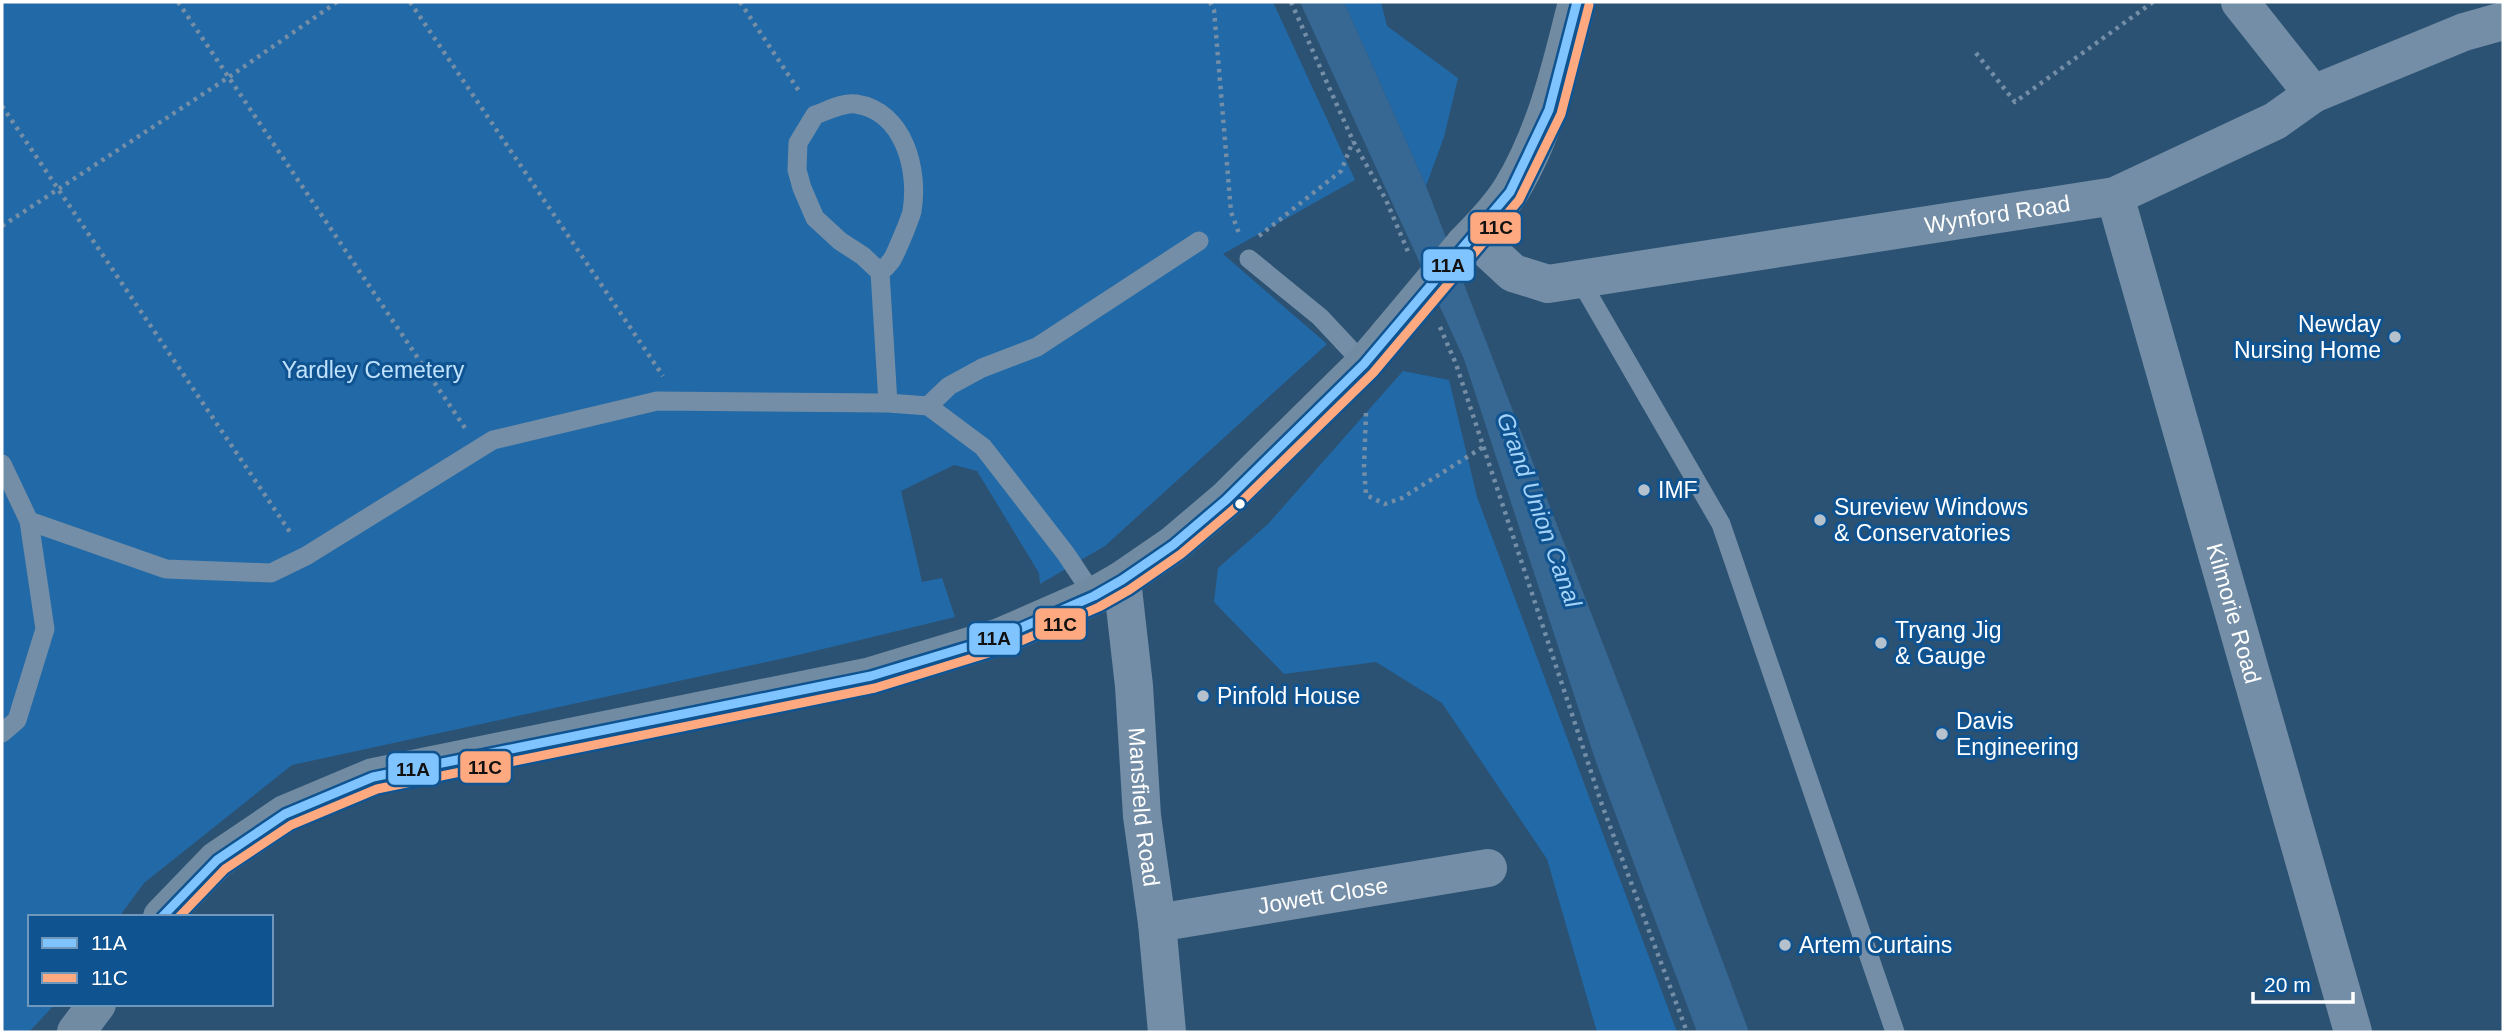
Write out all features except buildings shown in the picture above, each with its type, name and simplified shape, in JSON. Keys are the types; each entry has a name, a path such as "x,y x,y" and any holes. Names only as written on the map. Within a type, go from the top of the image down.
{"main road":[{"path":"164,915 217,860 285,814 373,777 871,676 1000,637 1108,588 1173,545 1226,500 1368,359 1510,192 1549,110 1577,2"},
{"path":"76,1032 96,1006"}],"street":[{"path":"2240,2 2313,94"},
{"name":"Wynford Road","path":"1469,240 1513,273 1548,284 2115,196 2275,121 2313,94 2464,32 2503,21"},
{"name":"Kilmorie Road","path":"2115,196 2353,1032"},
{"name":"Mansfield Road","path":"1108,588 1134,686 1142,816 1157,923 1167,1032"},
{"name":"Jowett Close","path":"1157,923 1488,868"}],"lane":[{"path":"880,272 893,259 912,214 914,183 906,146 893,122 871,108 853,103 815,116 798,143 797,170 815,218 880,272 888,403"},
{"path":"929,407 949,386 982,368 1037,347 1199,241"},
{"path":"1249,259 1368,359"},
{"path":"1580,280 1721,524 1895,1032"},
{"path":"29,521 166,569 271,573 306,556 493,440 657,401 888,403 929,407 983,447 1066,554 1108,588"},
{"path":"2,464 29,521 45,629 17,720 2,733"}],"path":[{"path":"178,2 479,449"},
{"path":"2,226 229,77 337,2"},
{"path":"410,2 679,400"},
{"path":"740,2 815,116"},
{"path":"1210,2 1214,10 1231,212 1249,259"},
{"path":"1291,2 1353,141 1385,200 1413,263"},
{"path":"1976,53 2015,102 2153,2"},
{"path":"2,106 306,556"},
{"path":"1249,259 1260,234 1341,171 1353,141"},
{"path":"1440,326 1456,364 1602,805 1687,1032"},
{"path":"1368,359 1373,401 1366,414 1366,495 1385,504 1402,498 1483,447"}],"green space":[{"name":"Yardley Cemetery","path":"2,2 1273,2 1355,180 1223,254 1327,344 1105,546 1040,584 1039,573 977,471 954,465 901,491 922,582 942,578 955,617 794,656 292,765 144,883 120,915 28,915 28,1006 53,1006 29,1032 2,1032"},
{"path":"1344,2 1381,2 1387,26 1458,78 1444,137 1426,186"},
{"path":"1403,371 1449,380 1477,497 1677,1032 1597,1032 1547,859 1442,703 1376,662 1284,674 1214,602 1218,568 1268,524"}],"water":[{"name":"Grand Union Canal","path":"1300,2 1344,2 1426,186 1634,724 1749,1032 1697,1032 1596,762 1464,359"}],"transit line":[{"name":"11A","path":"164,915 217,860 285,814 373,777 871,676 1000,637 1094,596 1122,580 1173,545 1226,500 1364,364 1510,192 1549,110 1577,2"},
{"name":"11C","path":"181,915 225,869 291,825 377,789 875,688 1005,648 1099,607 1129,590 1181,554 1234,509 1373,373 1519,200 1561,114 1589,5"}],"place":[{"name":"Newday Nursing Home","path":"2395,337"},
{"name":"IMF","path":"1644,490"},
{"name":"Sureview Windows & Conservatories","path":"1820,520"},
{"name":"Tryang Jig & Gauge","path":"1881,643"},
{"name":"Pinfold House","path":"1203,696"},
{"name":"Davis Engineering","path":"1942,734"},
{"name":"Artem Curtains","path":"1785,945"}]}
